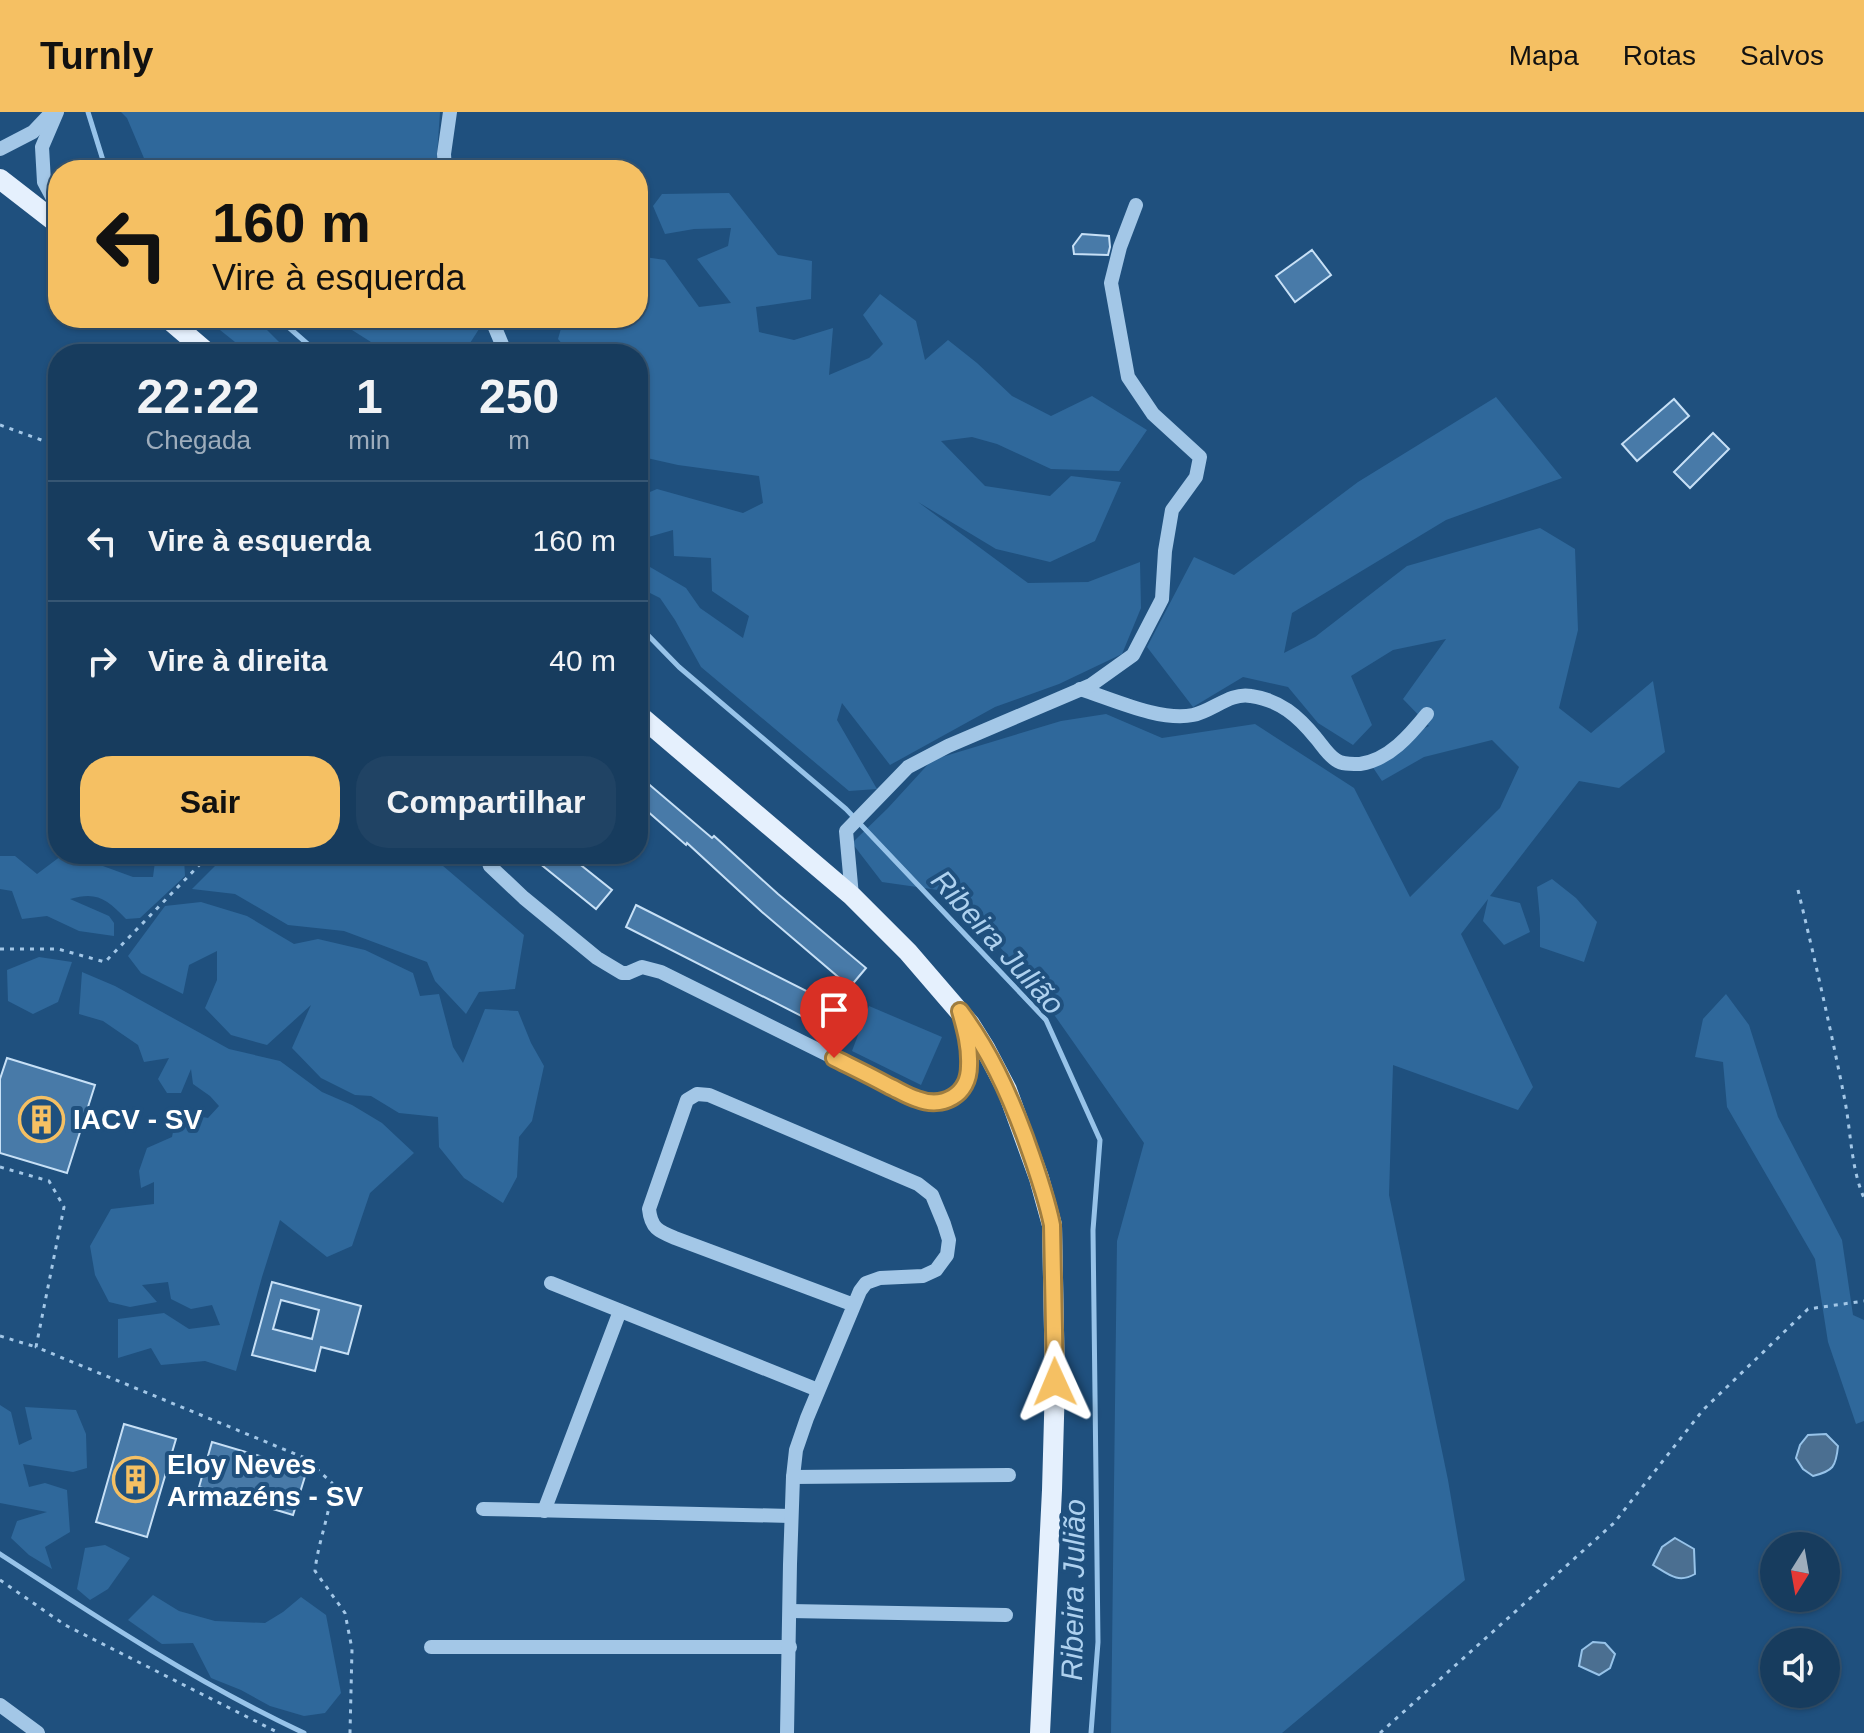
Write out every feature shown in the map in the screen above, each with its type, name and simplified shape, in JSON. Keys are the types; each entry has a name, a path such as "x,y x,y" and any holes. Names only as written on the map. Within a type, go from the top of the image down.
{"main road":[{"path":"0,179 48,216"},
{"path":"179,328 197,344"},
{"path":"648,723 852,896 908,952 960,1011 985,1048 1007,1090 1039,1178 1052,1225 1055,1382 1040,1733"}],"street":[{"path":"0,149 33,132 54,112"},
{"path":"48,189 44,182 42,147 54,112"},
{"path":"444,160 450,112"},
{"path":"0,192 25,198"},
{"path":"852,896 846,831 908,767 948,746 1091,685 1133,655 1162,599 1172,510 1196,477 1200,457 1153,414 1128,377 1111,283 1120,247 1136,205"},
{"path":"1080,689 1150,712 1177,716 1195,715 1241,695 1253,696 1271,701 1299,718 1338,762 1352,764 1367,763 1386,755 1410,735 1427,714"},
{"path":"489,864 524,898 616,970 626,973 642,967 661,972 917,1099 938,1103 947,1101 956,1095 967,1078 967,1036 960,1011"},
{"path":"787,1733 791,1516 796,1450 860,1291 866,1283 880,1278 923,1276 936,1270 947,1255 949,1240 932,1195 918,1184 709,1095 697,1094 687,1100 649,1209 650,1220 659,1231 675,1238 854,1305"},
{"path":"551,1283 818,1390"},
{"path":"544,1511 620,1311"},
{"path":"793,1477 1009,1475"},
{"path":"483,1509 791,1516"},
{"path":"790,1611 1006,1615"},
{"path":"431,1647 790,1647"},
{"path":"0,1705 38,1733"}],"path":[{"path":"0,425 48,442"},
{"path":"0,949 58,949 105,962 200,864"},
{"path":"1798,890 1821,982 1864,1198"},
{"path":"0,1167 49,1181 64,1207 36,1347"},
{"path":"1380,1733 1614,1523 1703,1410 1808,1309 1864,1301"},
{"path":"0,1336 36,1347 305,1458 332,1483 331,1502 317,1549 315,1571 345,1613 352,1649 350,1733"},
{"path":"0,1580 65,1625 279,1733"}],"shaded area":[{"path":"121,112 440,112 437,160 145,160 127,118"},
{"path":"729,193 778,255 812,261 811,299 756,307 759,332 794,340 833,328 829,375 869,358 883,344 863,315 880,294 916,321 925,360 948,340 1012,396 1051,416 1092,396 1147,430 1119,471 1051,469 997,444 972,437 941,441 985,486 1050,496 1071,476 1121,482 1095,541 1050,562 996,549 918,502 1028,583 1088,582 1140,562 1141,608 1122,654 1059,684 995,707 890,765 842,703 837,720 877,789 849,791 701,667 660,598 648,592 648,566 686,588 700,608 743,638 749,616 712,591 711,558 674,556 673,530 648,537 648,493 657,489 743,513 763,503 759,476 648,458 648,344 562,344 558,339 561,328 648,328 648,257 665,260 699,307 731,303 697,259 728,246 731,228 665,234 653,206 662,194"},
{"path":"218,328 265,328 281,344 238,344"},
{"path":"349,328 479,329 469,344 374,344"},
{"path":"1496,397 1562,478 1446,520 1292,613 1284,653 1315,637 1407,566 1540,528 1575,549 1578,630 1559,708 1591,733 1653,681 1665,752 1619,788 1579,781 1490,896 1520,903 1530,932 1504,945 1483,921 1488,899 1461,934 1533,1087 1518,1110 1393,1065 1389,1195 1448,1480 1465,1580 1282,1733 1111,1733 1117,1241 1144,1143 1034,986 952,892 882,882 852,843 932,760 1061,721 1106,714 1162,738 1255,724 1354,788 1410,897 1500,808 1519,767 1492,740 1424,757 1382,781 1372,766 1397,741 1429,726 1403,699 1446,639 1393,650 1351,676 1372,725 1353,745 1318,723 1288,687 1243,677 1193,707 1147,647 1194,557 1234,575 1358,482"},
{"path":"0,856 15,856 37,874 50,864 97,864 133,877 153,877 155,864 184,864 185,876 140,918 126,919 101,898 87,896 70,899 109,916 114,923 114,936 79,931 47,916 22,919 12,891 0,889"},
{"path":"217,864 441,864 524,935 515,989 479,992 466,1014 435,981 427,962 344,931 288,925 235,894 192,889"},
{"path":"1552,879 1576,898 1597,922 1584,962 1540,947 1537,887"},
{"path":"201,902 247,916 294,944 318,939 365,950 413,973 420,996 439,994 453,1047 463,1063 485,1009 518,1011 544,1066 532,1121 519,1137 517,1177 503,1203 464,1178 439,1147 438,1117 399,1113 371,1096 355,1095 321,1078 292,1048 311,1005 267,1045 231,1035 205,1008 217,980 217,951 189,965 183,994 141,973 128,956 165,906"},
{"path":"39,957 72,962 58,1002 33,1014 8,1001 7,970"},
{"path":"82,972 115,986 229,1049 280,1061 322,1092 382,1123 414,1153 370,1193 352,1246 327,1257 280,1220 236,1371 205,1361 161,1365 151,1348 118,1358 118,1319 164,1313 189,1329 220,1325 212,1305 191,1309 171,1299 168,1282 142,1285 157,1302 130,1307 109,1302 95,1275 90,1246 111,1209 154,1204 154,1182 141,1188 139,1171 147,1148 172,1137 177,1112 208,1118 219,1106 193,1084 191,1069 181,1093 167,1093 158,1079 169,1058 144,1062 138,1045 103,1021 79,1014"},
{"path":"1726,994 1749,1025 1778,1117 1842,1240 1853,1315 1864,1320 1864,1421 1856,1424 1828,1342 1815,1259 1727,1107 1723,1062 1695,1057 1703,1019"},
{"path":"869,1006 942,1037 921,1085 852,1051"},
{"path":"0,1405 11,1412 19,1445 32,1439 25,1407 76,1410 86,1434 87,1468 73,1472 23,1464 29,1487 45,1483 67,1490 70,1532 45,1547 52,1569 29,1555 11,1538 17,1521 47,1512 0,1503"},
{"path":"1826,1434 1838,1446 1836,1459 1829,1470 1813,1476 1803,1469 1796,1458 1800,1445 1808,1435"},
{"path":"1675,1538 1694,1549 1695,1574 1689,1577 1673,1577 1653,1565 1662,1547"},
{"path":"105,1545 130,1558 108,1589 90,1600 77,1589 85,1548"},
{"path":"153,1595 179,1611 215,1621 265,1623 301,1597 326,1615 341,1693 325,1713 304,1716 270,1706 211,1678 193,1643 162,1644 128,1620"},
{"path":"1593,1642 1605,1643 1615,1654 1610,1668 1599,1675 1579,1666 1582,1650"}],"building":[{"path":"1082,234 1109,236 1108,255 1074,254 1073,246"},
{"path":"1312,250 1331,275 1295,302 1276,276"},
{"path":"1674,399 1689,416 1637,461 1622,444"},
{"path":"1713,433 1729,449 1690,488 1674,472"},
{"path":"648,784 712,838 714,836 866,968 850,987 648,812"},
{"path":"540,864 580,864 612,890 596,909"},
{"path":"636,905 842,1009 831,1031 626,927"},
{"name":"IACV - SV","path":"7,1058 95,1085 67,1173 0,1153 0,1079"},
{"path":"272,1282 361,1306 348,1354 321,1347 315,1371 252,1355","holes":["281,1300 319,1310 312,1339 273,1329"]},
{"name":"Eloy Neves Armazéns - SV","path":"124,1424 176,1439 147,1537 96,1522"},
{"path":"212,1442 307,1470 293,1515 199,1487"}],"waterway":[{"name":"Ribeira Julião","path":"88,112 103,160"},
{"name":"Ribeira Julião","path":"289,328 308,344"},
{"name":"Ribeira Julião","path":"648,635 679,667 846,809 1046,1020 1100,1140 1093,1230 1098,1642 1091,1733"},
{"path":"0,1554 187,1671 304,1733"}],"place":[{"name":"IACV - SV","path":"42,1119"},
{"name":"Eloy Neves Armazéns - SV","path":"136,1480"}],"route":[{"path":"834,1058 917,1099 938,1103 947,1101 962,1087 969,1071 967,1036 960,1011 970,1024 1007,1090 1049,1211 1052,1225 1055,1382"}]}
